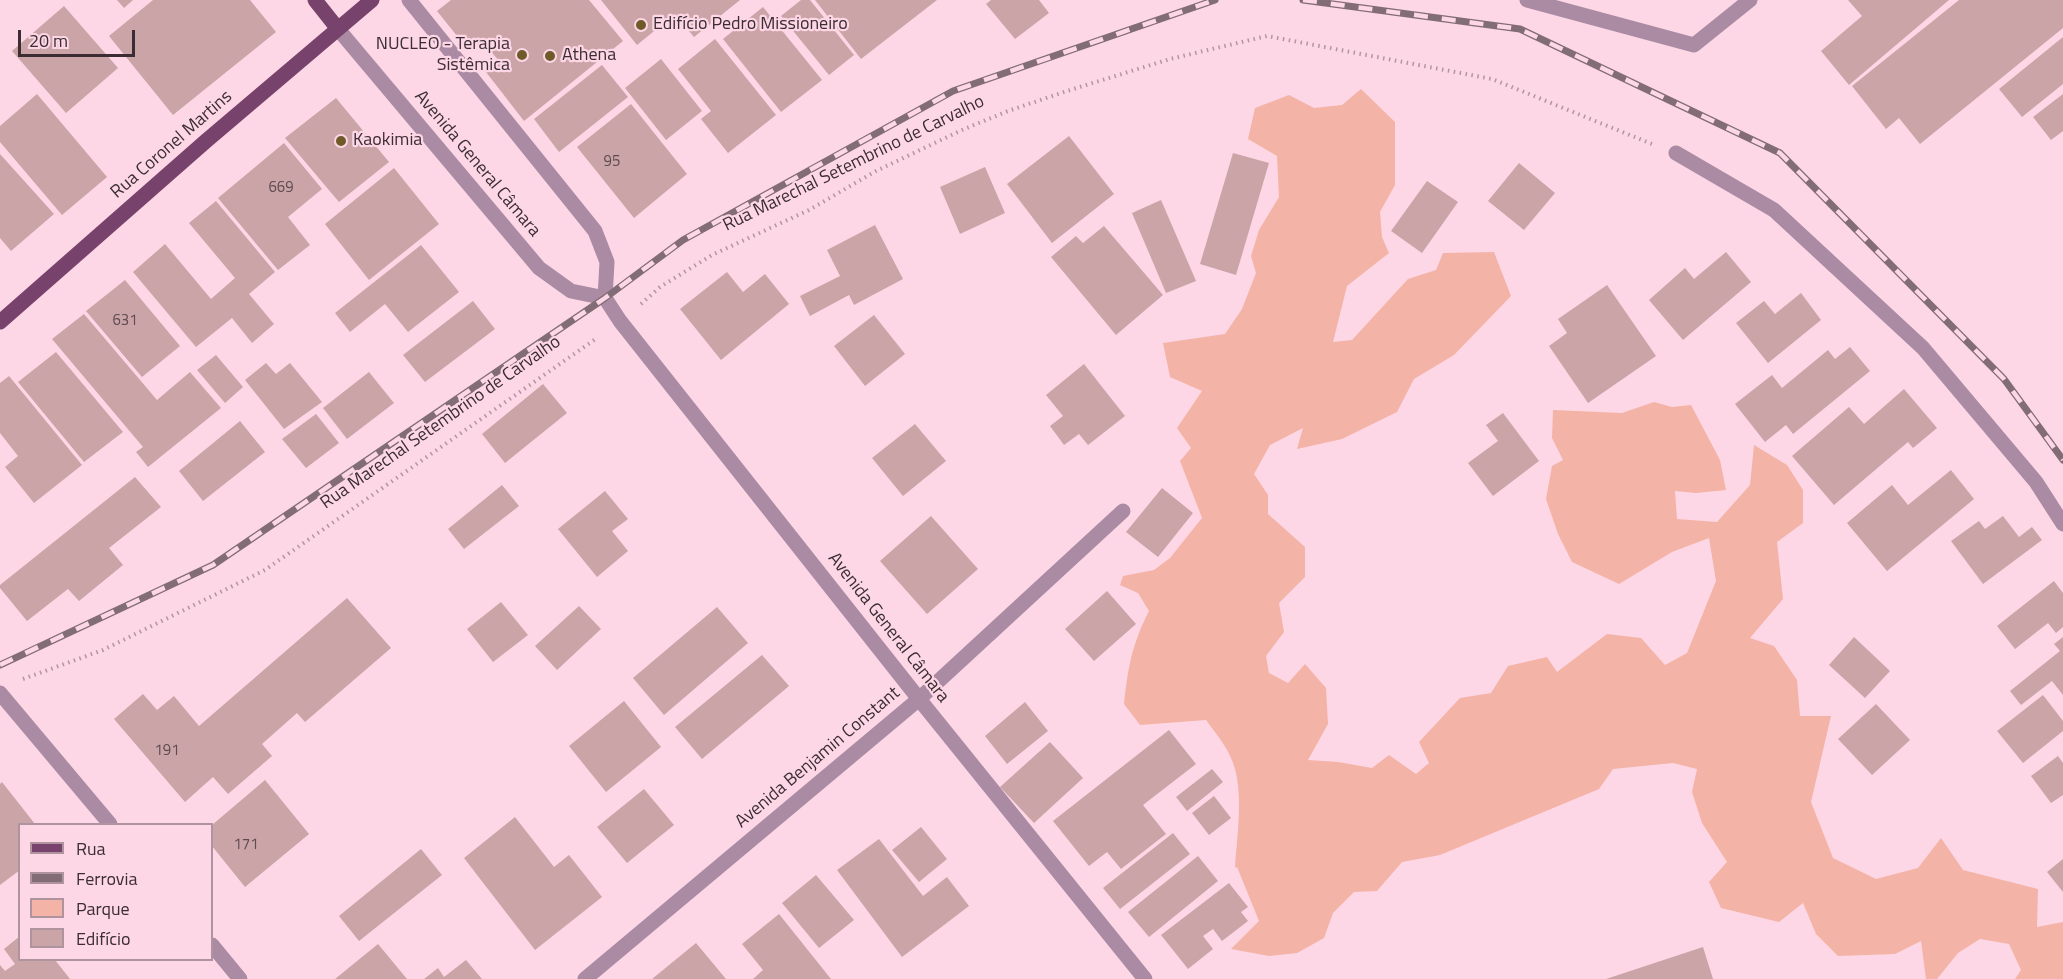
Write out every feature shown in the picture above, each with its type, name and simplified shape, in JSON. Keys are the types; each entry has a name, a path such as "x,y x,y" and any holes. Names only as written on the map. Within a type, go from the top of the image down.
{"main road":[{"name":"Avenida General Câmara","path":"315,0 338,29"},
{"name":"Rua Coronel Martins","path":"0,322 197,149 372,0"}],"street":[{"path":"409,0 595,231 607,262 605,298"},
{"path":"1527,0 1694,45 1750,0"},
{"name":"Avenida General Câmara","path":"338,29 539,268 571,291 605,298 620,321 919,699 1145,979"},
{"path":"1676,153 1774,210 1923,348 1983,422 2036,482 2063,524"},
{"name":"Avenida Benjamin Constant","path":"585,979 919,699 1123,511"},
{"path":"0,693 108,823"},
{"path":"213,946 240,979"}],"path":[{"name":"Rua Marechal Setembrino de Carvalho","path":"21,680 103,650 265,570 620,321 660,287 712,255 809,210 876,171 962,130 1047,98 1160,62 1268,36 1492,79 1676,153"}],"green space":[{"path":"1361,89 1395,122 1395,185 1380,212 1382,237 1389,253 1347,286 1333,342 1352,340 1408,279 1436,270 1443,253 1494,252 1511,296 1454,355 1414,379 1397,412 1342,439 1297,449 1303,428 1270,445 1254,474 1268,495 1268,514 1305,547 1305,577 1279,603 1284,632 1266,656 1269,673 1288,683 1305,664 1326,688 1328,724 1308,760 1372,768 1389,755 1416,774 1429,763 1419,742 1460,698 1491,693 1508,666 1547,657 1557,672 1607,634 1641,638 1665,665 1687,653 1716,581 1709,538 1672,552 1619,584 1572,562 1558,534 1546,499 1552,466 1563,460 1552,438 1553,410 1622,413 1654,402 1672,407 1691,405 1720,460 1726,490 1696,493 1675,491 1677,519 1717,522 1750,485 1754,445 1787,465 1803,490 1803,523 1777,542 1783,599 1750,638 1774,646 1797,680 1800,716 1831,716 1811,802 1833,858 1876,879 1918,868 1941,838 1963,870 2038,889 2037,927 2063,922 2063,979 2015,979 2021,970 2009,944 1980,939 1958,953 1937,979 1926,979 1921,941 1895,954 1838,956 1816,934 1803,903 1779,922 1721,908 1709,882 1727,862 1702,823 1692,792 1697,769 1673,763 1613,769 1599,789 1440,855 1402,862 1377,891 1354,892 1333,913 1324,938 1297,953 1269,956 1231,949 1259,921 1237,867 1235,868 1239,793 1233,762 1227,749 1206,720 1140,725 1124,704 1132,656 1138,634 1149,611 1138,593 1120,585 1123,576 1154,570 1170,558 1202,518 1180,461 1191,448 1177,428 1202,391 1170,377 1163,343 1225,334 1242,309 1256,273 1251,256 1259,230 1279,197 1277,156 1248,139 1255,108 1289,95 1314,108 1342,105"}],"building":[{"path":"117,0 133,0 124,8"},
{"path":"153,0 250,0 276,32 173,115 109,36"},
{"name":"Athena","path":"451,0 589,0 623,41 524,121 486,72 500,62 482,41 469,51 437,11"},
{"name":"Edifício Pedro Missioneiro","path":"601,0 740,0 694,37 675,14 637,45"},
{"path":"801,0 810,0 854,55 829,75 781,16"},
{"path":"815,0 937,0 861,59"},
{"path":"991,0 1039,0 1049,13 1015,39 986,4"},
{"path":"1848,0 1949,0 1849,85 1821,51 1862,16"},
{"path":"1959,0 2063,0 2063,28 1920,144 1899,118 1886,129 1852,86"},
{"path":"64,6 118,68 66,113 12,51"},
{"path":"763,7 822,80 781,112 723,39"},
{"path":"2063,37 2063,84 2022,117 1999,89"},
{"path":"715,39 776,115 728,153 701,119 711,111 678,69"},
{"path":"661,59 702,111 666,140 625,88"},
{"path":"602,65 628,97 559,152 534,119"},
{"path":"37,94 107,177 62,215 0,142 0,126"},
{"path":"2063,94 2063,131 2051,140 2033,117"},
{"path":"336,98 389,162 339,202 285,138"},
{"path":"631,104 687,174 634,218 577,147"},
{"path":"1069,136 1114,194 1052,243 1007,184"},
{"path":"284,143 322,189 288,217 310,245 278,270 218,198"},
{"path":"1233,153 1269,163 1236,275 1200,264"},
{"path":"0,154 54,214 11,251 0,238"},
{"path":"1519,163 1555,193 1524,230 1488,201"},
{"path":"985,167 1005,213 960,234 940,187"},
{"path":"394,168 439,224 369,280 325,224"},
{"path":"1427,181 1458,202 1422,253 1391,231"},
{"path":"1161,200 1196,281 1166,293 1132,213"},
{"path":"216,201 275,272 249,294 274,324 252,343 232,318 196,347 133,272 165,244 211,299 235,278 189,223"},
{"path":"875,225 903,279 854,305 849,295 810,316 800,296 840,276 827,250"},
{"path":"1104,226 1163,295 1116,335 1051,257 1076,236 1083,243"},
{"path":"421,245 459,292 408,332 385,304 350,332 335,313"},
{"path":"1726,252 1751,282 1683,340 1649,300 1685,268 1694,279"},
{"path":"727,272 743,292 765,274 789,304 721,360 680,309"},
{"path":"125,280 180,346 142,377 86,311"},
{"path":"1607,285 1656,356 1588,403 1549,346 1567,333 1558,319"},
{"path":"1801,293 1821,320 1768,363 1736,323 1764,301 1775,314"},
{"path":"473,301 495,329 425,382 403,355"},
{"path":"84,314 157,400 190,372 221,408 148,467 136,452 143,447 52,339"},
{"path":"874,315 905,354 865,386 834,346"},
{"path":"1850,347 1870,371 1793,434 1786,425 1765,442 1735,404 1772,375 1782,388 1828,350 1835,359"},
{"path":"56,352 123,432 84,462 18,382"},
{"path":"216,355 243,387 225,403 197,370"},
{"path":"266,363 276,374 290,363 322,402 284,429 245,380"},
{"path":"1084,364 1125,416 1088,445 1079,434 1064,445 1050,426 1063,416 1046,395"},
{"path":"369,372 394,403 347,439 323,408"},
{"path":"9,376 82,465 34,503 5,467 18,456 0,433 0,383"},
{"path":"543,384 567,413 505,463 482,434"},
{"path":"1904,389 1937,428 1913,448 1908,442 1834,505 1792,456 1849,407 1864,424"},
{"path":"1503,413 1539,461 1493,496 1468,463 1498,441 1486,425"},
{"path":"316,414 339,443 306,468 282,439"},
{"path":"240,421 265,452 203,501 179,471"},
{"path":"915,424 946,461 903,496 872,458"},
{"path":"1951,470 1974,499 1887,571 1847,523 1892,485 1908,505"},
{"path":"135,477 161,507 109,548 123,565 79,601 68,589 27,621 0,588 0,585"},
{"path":"502,485 519,506 464,549 448,529"},
{"path":"1162,488 1193,513 1158,557 1126,532"},
{"path":"605,491 628,519 612,531 628,551 597,577 558,529"},
{"path":"931,516 978,569 927,614 880,561"},
{"path":"2003,516 2019,537 2032,527 2042,540 1983,584 1951,541 1979,521 1985,529"},
{"path":"2054,581 2063,593 2063,627 2056,633 2048,623 2015,649 1997,626"},
{"path":"1107,591 1136,624 1094,661 1065,629"},
{"path":"347,598 391,648 305,722 297,713 262,744 272,756 228,794 213,777 185,802 114,719 143,694 157,710 174,696 199,726"},
{"path":"501,602 528,635 493,662 467,629"},
{"path":"579,606 601,629 557,670 535,646"},
{"path":"717,607 748,643 664,715 633,678"},
{"path":"1854,637 1890,671 1865,698 1829,665"},
{"path":"2063,637 2063,695 2052,681 2021,705 2010,691 2060,651 2054,644"},
{"path":"762,655 789,686 702,759 675,727"},
{"path":"2043,695 2063,721 2063,731 2023,763 1997,731"},
{"path":"624,701 661,747 606,792 569,746"},
{"path":"1025,702 1048,731 1007,764 985,736"},
{"path":"1876,704 1910,740 1872,775 1838,739"},
{"path":"1169,730 1196,764 1143,805 1166,834 1121,869 1107,852 1089,866 1053,821"},
{"path":"1050,742 1083,778 1034,823 1000,787"},
{"path":"2058,756 2063,763 2063,795 2051,803 2031,776"},
{"path":"1212,769 1223,782 1187,811 1176,797"},
{"path":"265,780 309,834 245,887 213,847 213,824"},
{"path":"2,782 34,823 18,823 18,872 0,885 0,784"},
{"path":"644,789 674,825 627,863 597,827"},
{"path":"1214,796 1231,818 1209,835 1192,813"},
{"path":"515,817 554,867 569,855 602,897 535,950 464,858"},
{"path":"921,827 947,859 919,882 892,850"},
{"path":"1173,833 1190,854 1120,909 1103,888"},
{"path":"879,839 923,896 947,877 969,906 902,957 837,870"},
{"path":"421,849 442,875 359,941 339,916"},
{"path":"1198,856 1218,881 1149,937 1128,912"},
{"path":"2063,859 2063,892 2047,872"},
{"path":"816,875 854,920 819,948 782,903"},
{"path":"1229,883 1248,907 1241,912 1248,921 1222,941 1213,929 1203,936 1213,949 1188,969 1161,935"},
{"path":"779,914 831,979 753,979 763,970 742,944"},
{"path":"18,938 18,961 56,961 70,979 0,979 0,965 5,971 15,964 4,949"},
{"path":"696,943 726,979 652,979"},
{"path":"378,944 407,979 335,979"},
{"path":"1703,947 1713,979 1606,979"},
{"path":"466,960 482,979 424,979 438,968 444,977"}],"railway":[{"path":"0,665 213,565 605,298 683,240 953,91 1215,0"},
{"path":"1303,0 1520,29 1780,153 2004,379 2063,460"}],"place":[{"name":"Edifício Pedro Missioneiro","path":"641,25"},
{"name":"NUCLEO - Terapia Sistêmica","path":"522,55"},
{"name":"Athena","path":"550,56"},
{"name":"Kaokimia","path":"341,141"}]}
